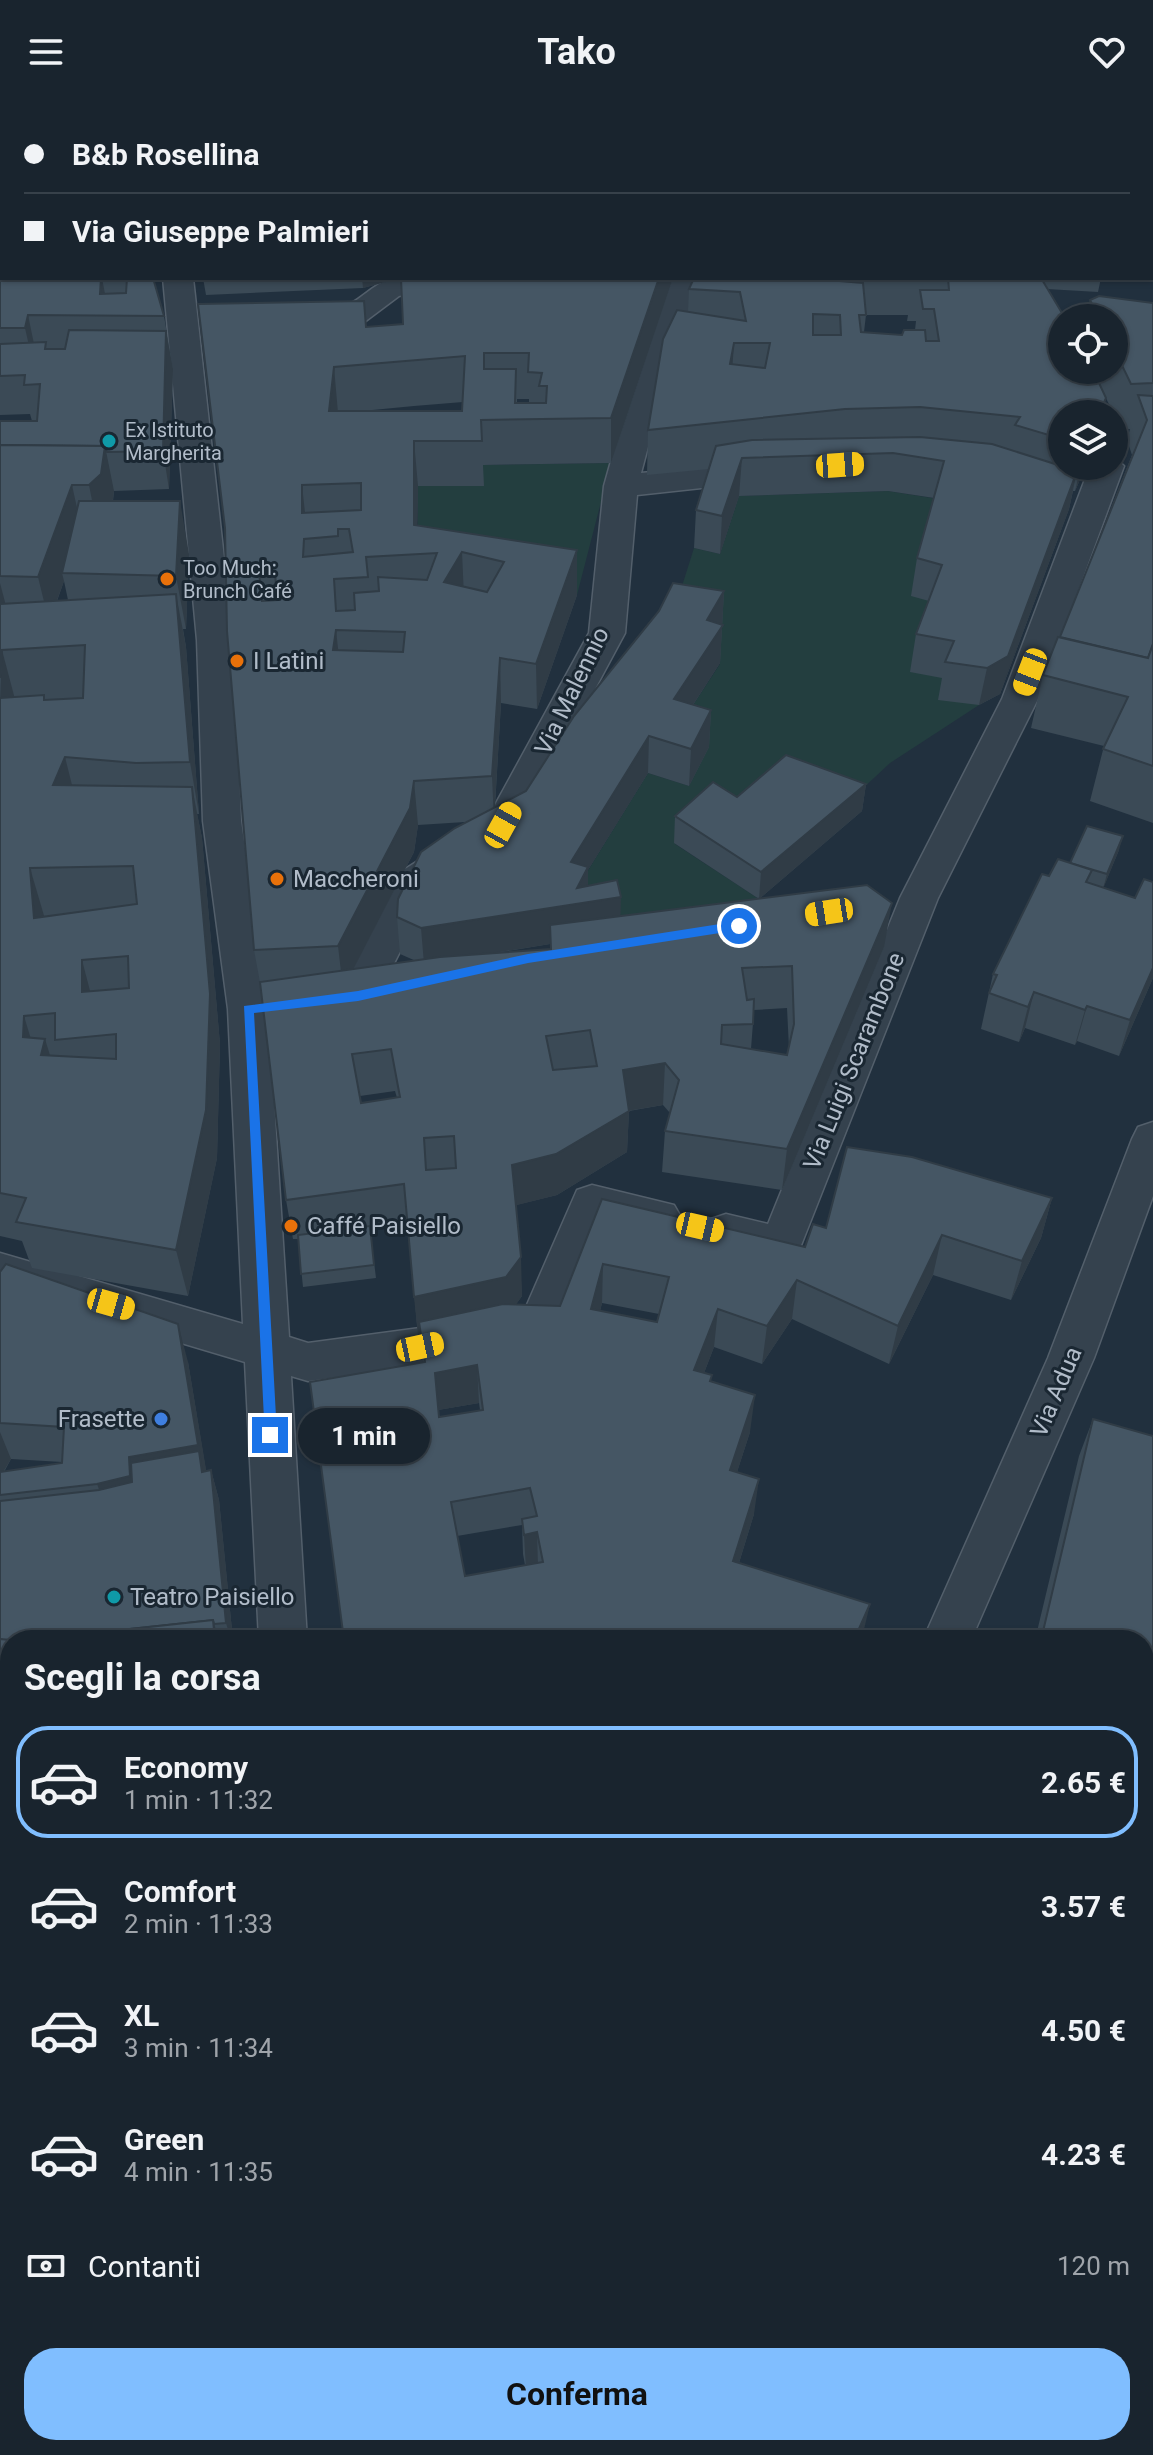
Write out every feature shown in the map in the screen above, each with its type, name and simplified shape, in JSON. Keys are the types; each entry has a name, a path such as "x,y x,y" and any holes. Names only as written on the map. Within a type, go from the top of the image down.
{"street":[{"path":"178,280 183,322 191,538 208,821 264,1007 265,1348 282,1630"},
{"path":"278,318 352,316 388,289 422,280"},
{"name":"Via Malennio","path":"405,986 342,998 416,881 503,825 607,633 621,486 650,379 684,280"},
{"path":"183,322 219,320"},
{"path":"621,486 795,469"},
{"name":"Via Luigi Scarambone","path":"265,1348 308,1362 420,1347 542,1323 592,1202 781,1245 919,898 1020,699 1081,503 1097,480"},
{"path":"872,905 919,898"},
{"name":"Via Adua","path":"951,1630 1071,1358 1153,1139"},
{"path":"6,1287 265,1348"}],"green space":[{"path":"611,463 577,595 417,570 418,486 483,486 483,465"},
{"path":"888,491 938,499 936,603 947,679 979,705 890,763 845,805 675,844 759,899 620,933 571,898 648,773 689,786 708,748 672,737 720,664 671,621 694,548 720,554 739,496"}],"building":[{"path":"0,280 101,280 100,294 126,293 127,280 154,280 164,316 28,315 25,328 0,328"},
{"path":"401,280 658,280 611,418 481,420 482,441 414,441 414,525 577,550 536,664 500,658 492,776 414,781 410,808 338,946 254,950 227,631 225,528 198,304 364,301 366,327 403,324","holes":["484,353 529,353 528,372 542,373 539,386 547,386 546,403 515,403 516,369 484,369","465,356 462,411 329,411 334,367","361,483 361,510 302,513 302,485","338,529 349,529 353,552 303,557 304,539 338,536","462,552 504,562 487,592 444,582","437,553 427,580 378,577 379,591 354,593 355,610 336,611 334,579 368,577 366,557","259,572 275,572 277,600 262,601","336,630 405,632 403,652 333,650"]},
{"path":"693,280 840,280 863,283 866,315 859,315 861,332 902,335 904,330 925,330 926,341 939,341 934,309 923,309 920,290 949,290 948,280 1042,280 1057,304 1048,304 1048,384 1100,384 1106,398 1048,400 1048,435 1015,425 1020,417 920,407 845,409 648,430 663,339 677,310 746,321 740,292 689,289","holes":["813,314 840,315 841,335 813,335","734,343 770,343 765,368 730,364"]},
{"path":"1099,296 1153,303 1153,383 1131,384 1128,378 1128,304 1092,304 1090,300"},
{"path":"69,330 166,331 163,451 107,452 105,446 0,445 0,421 37,421 40,384 24,385 25,375 0,376 0,344 46,342 45,349 65,349"},
{"path":"1138,395 1153,396 1153,644 1148,658 1060,637 1123,480 1128,480 1128,467 1147,420"},
{"path":"920,437 992,444 1048,462 1048,480 1074,480 1008,656 987,668 945,662 954,641 916,634 942,565 917,558 944,461 893,453 742,458 722,516 696,510 716,446 752,440"},
{"path":"0,445 105,446 101,474 89,485 72,485 38,577 0,576"},
{"path":"79,501 180,501 176,576 62,573"},
{"path":"673,583 724,591 707,620 723,625 674,699 711,710 691,749 649,736 571,862 588,867 577,888 617,880 621,897 421,928 397,917 398,899 421,852 455,828 526,791 574,716 659,611"},
{"path":"176,594 190,762 136,763 65,757 53,785 192,787 210,994 206,1110 176,1250 16,1222 26,1198 0,1193 0,698 44,695 44,700 83,698 85,645 2,650 0,678 0,604","holes":["133,866 137,904 34,918 30,868","128,956 129,988 82,992 82,960","55,1013 55,1040 116,1034 116,1059 41,1055 45,1039 23,1037 24,1016"]},
{"path":"1058,637 1148,658 1153,644 1153,766 1103,749 1128,697 1043,675"},
{"path":"786,755 866,784 761,872 675,816 713,782 737,797"},
{"path":"1087,826 1123,836 1107,874 1070,863"},
{"path":"1058,859 1092,870 1086,882 1135,898 1144,879 1153,882 1153,968 1130,1020 1087,1006 1085,1010 1034,992 1028,1007 989,993 997,975 993,974 1042,874 1049,876"},
{"path":"867,885 892,903 787,1149 665,1131 679,1080 665,1063 623,1070 629,1111 556,1154 512,1165 521,1257 506,1277 414,1297 404,1184 286,1200 260,982 440,957 551,949 550,925","holes":["792,966 794,1024 787,1055 721,1044 722,1025 753,1024 754,999 747,1000 742,968","590,1030 597,1066 553,1070 546,1036","391,1049 400,1097 361,1103 352,1054","454,1136 456,1168 426,1170 424,1138"]},
{"path":"847,1147 912,1157 1052,1198 1022,1261 942,1235 898,1326 797,1280 767,1326 718,1309 694,1370 712,1375 710,1381 755,1395 730,1470 759,1479 733,1561 870,1604 858,1630 343,1630 310,1382 425,1362 419,1322 503,1304 560,1306 602,1199 805,1247 813,1224 826,1228","holes":["603,1264 669,1277 657,1322 591,1309","477,1365 483,1410 439,1417 435,1373","530,1488 537,1516 522,1519 524,1535 537,1532 543,1562 465,1576 451,1502"]},
{"path":"370,1226 374,1265 301,1274 298,1235"},
{"path":"6,1264 178,1324 198,1445 129,1457 130,1476 97,1484 0,1495 0,1472 62,1463 64,1427 0,1423 0,1272"},
{"path":"1093,1419 1153,1436 1153,1630 1043,1630"},
{"name":"Teatro Paisiello","path":"199,1451 202,1472 211,1470 226,1623 214,1624 213,1620 121,1630 0,1630 0,1501 99,1490 132,1482 131,1463"},
{"path":"213,1620 214,1630 121,1630"}],"place":[{"name":"Ex Istituto Margherita","path":"109,441"},
{"name":"Too Much: Brunch Café","path":"167,579"},
{"name":"I Latini","path":"237,661"},
{"name":"Maccheroni","path":"277,879"},
{"name":"Caffé Paisiello","path":"291,1226"},
{"name":"Frasette","path":"161,1419"},
{"name":"Teatro Paisiello","path":"114,1597"}],"route":[{"path":"270,1435 248,1009 358,996 528,958 739,926"}]}
